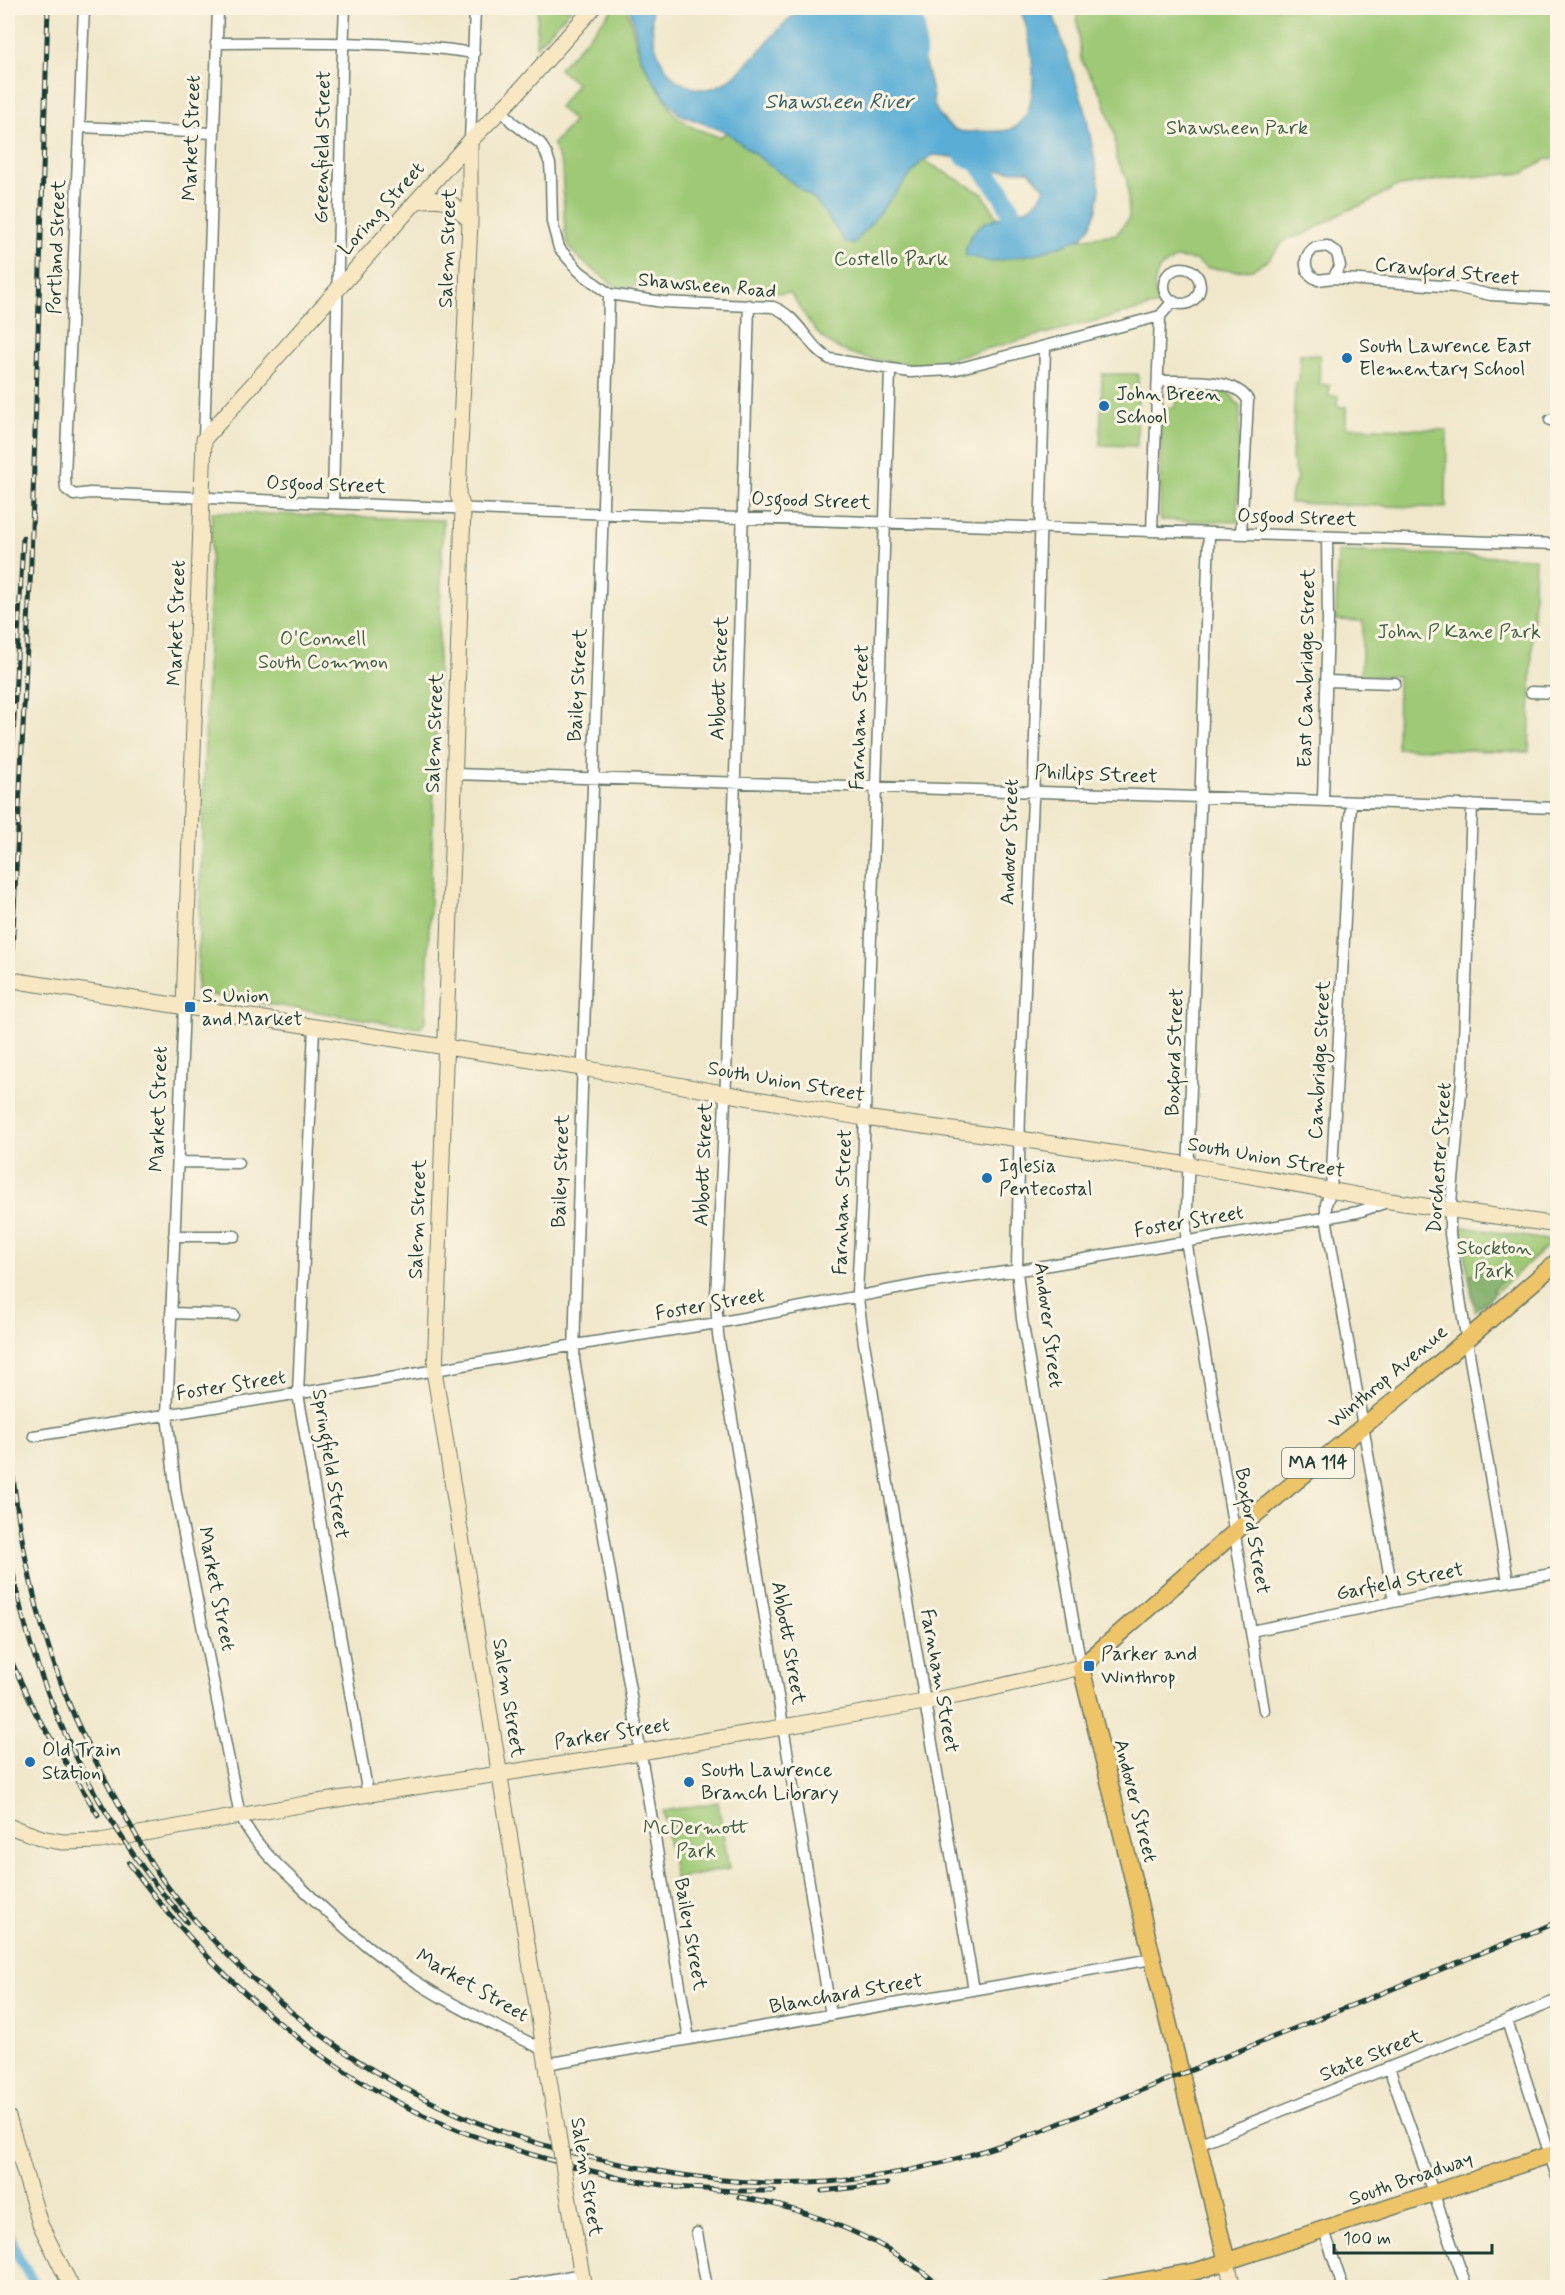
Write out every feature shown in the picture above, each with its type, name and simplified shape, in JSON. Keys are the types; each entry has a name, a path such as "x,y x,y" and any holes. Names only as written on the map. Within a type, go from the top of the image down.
{"main road":[{"name":"Loring Street","path":"204,439 470,141 502,110 593,8"},
{"name":"Salem Street","path":"470,141 470,221 458,495 463,508 435,1370 583,2281"},
{"path":"418,201 441,198 457,207 470,221"},
{"name":"Market Street","path":"184,1007 204,439"},
{"name":"South Union Street","path":"8,980 582,1068 864,1118 1189,1165 1390,1202 1557,1225"},
{"name":"Winthrop Avenue","path":"1081,1667 1235,1532 1466,1340 1557,1261"},
{"name":"Parker Street","path":"8,1826 45,1839 63,1842 100,1841 240,1816 641,1752 924,1702 1073,1671 1081,1667"},
{"name":"Andover Street","path":"1081,1667 1233,2288"},
{"path":"8,2116 40,2224 72,2288"},
{"name":"South Broadway","path":"1104,2288 1197,2271 1553,2154"}],"street":[{"name":"Portland Street","path":"66,489 84,8"},
{"name":"Market Street","path":"204,439 218,8"},
{"name":"Greenfield Street","path":"333,503 345,8"},
{"path":"470,141 476,8"},
{"path":"216,44 444,48 474,53"},
{"name":"Shawsheen Road","path":"502,110 512,122 540,143 546,153 550,164 552,222 559,248 579,271 609,294 663,302 773,307 783,310 805,332 822,354 830,359 910,372 953,370 1160,316"},
{"path":"80,127 213,133"},
{"name":"Crawford Street","path":"1333,278 1455,287 1491,295 1557,300"},
{"name":"Bailey Street","path":"609,294 604,513 582,1068 574,1359 689,2040"},
{"path":"1152,531 1160,316 1173,301"},
{"name":"Abbott Street","path":"749,305 717,1323 831,2014"},
{"name":"Andover Street","path":"1045,347 1017,1270 1022,1319 1081,1667"},
{"name":"Farnham Street","path":"890,370 858,1296 893,1524 974,1990"},
{"path":"1158,381 1221,384 1238,388 1248,400 1241,534"},
{"name":"Osgood Street","path":"66,489 74,495 90,493 743,518 1557,544"},
{"name":"Boxford Street","path":"1209,533 1186,1240 1264,1710"},
{"name":"East Cambridge Street","path":"1323,800 1327,537"},
{"path":"1326,681 1395,683"},
{"path":"1531,692 1557,693"},
{"name":"Phillips Street","path":"454,774 1557,808"},
{"name":"Cambridge Street","path":"1351,802 1331,1190 1326,1204 1326,1217 1394,1601"},
{"name":"Dorchester Street","path":"1472,805 1463,1070 1450,1209 1450,1234 1466,1340 1509,1581"},
{"name":"Market Street","path":"184,1007 166,1415 176,1494 240,1816 249,1833 270,1858 347,1931 415,1981 546,2062"},
{"name":"Springfield Street","path":"314,1028 298,1394 368,1795"},
{"path":"178,1162 238,1163"},
{"name":"Foster Street","path":"34,1436 717,1323 928,1283 1358,1212 1390,1202"},
{"path":"174,1236 235,1236"},
{"path":"171,1312 234,1315"},
{"name":"Garfield Street","path":"1251,1631 1394,1601 1557,1573"},
{"name":"Blanchard Street","path":"546,2062 689,2040 1152,1959"},
{"name":"State Street","path":"1198,2144 1557,2000"},
{"path":"1507,2021 1553,2154 1557,2180"},
{"path":"1389,2068 1467,2288"},
{"path":"1324,2230 1343,2288"},
{"path":"697,2233 707,2288"},
{"path":"506,2288 583,2281"}],"green space":[{"path":"538,8 572,8 536,46"},
{"path":"614,8 627,8 640,58 675,115 694,128 719,137 739,127 911,153 983,194 995,213 1002,233 1037,244 1117,234 1129,218 1127,179 1116,159 1115,136 1103,97 1081,60 1076,8 1557,8 1557,159 1547,159 1524,173 1445,179 1395,187 1301,236 1287,238 1267,261 1253,269 1237,271 1207,268 1195,260 1176,258 1160,268 1156,277 1154,286 1158,305 923,365 885,361 857,355 833,346 814,329 790,293 615,286 576,256 568,245 565,232 562,166 553,144 574,121 559,107 577,84 559,69"},
{"path":"1300,354 1320,355 1319,384 1329,385 1329,396 1338,396 1337,406 1346,407 1346,427 1447,430 1446,508 1290,503 1290,496 1297,479 1292,460 1295,383 1299,382"},
{"path":"1102,374 1138,374 1137,446 1100,445"},
{"path":"1176,388 1208,388 1230,394 1240,407 1237,522 1160,520 1161,408 1176,407"},
{"name":"O'Connell South Common","path":"212,512 443,520 426,1021 420,1028 197,993"},
{"name":"John P Kane Park","path":"1338,551 1535,558 1529,752 1397,748 1398,676 1361,676 1363,621 1336,620"},
{"name":"Stockton Park","path":"1461,1228 1552,1242 1475,1311 1461,1232"},
{"path":"1482,1268 1508,1274 1492,1289 1495,1293 1481,1306 1477,1306 1473,1302 1469,1276"},
{"name":"McDermott Park","path":"718,1802 729,1869 675,1879 663,1811"}],"water":[{"name":"Shawsheen River","path":"630,8 651,8 652,28 658,55 675,79 691,87 707,89 723,84 737,74 778,30 805,8 897,8 909,24 919,47 936,109 951,127 967,132 1006,131 1014,128 1023,119 1029,106 1033,71 1028,35 1019,8 1051,8 1085,109 1100,188 1097,209 1090,227 1081,238 1043,252 991,262 965,255 970,238 979,227 990,220 1027,208 1037,201 1045,188 1029,171 977,170 959,158 934,155 922,161 853,245 845,242 816,201 726,132 679,114 654,82 641,57"}],"waterway":[{"name":"Shawsheen River","path":"904,8 915,26 916,53 913,65"},
{"name":"Shawsheen River","path":"964,155 978,162 1002,194 1016,221 1033,226"},
{"path":"8,2230 18,2257 37,2288"}],"railway":[{"path":"8,1132 12,953 31,563 48,8"},
{"path":"8,839 23,538"},
{"path":"8,1421 14,1489 25,1557 51,1656 93,1756 149,1860 167,1886 201,1928 238,1965 297,2016 343,2051 440,2106 490,2127 543,2145 599,2160 658,2171 743,2182 828,2182 911,2170 964,2157 1043,2130 1558,1922"},
{"path":"8,1542 17,1593 31,1644 70,1745 123,1839 187,1922"},
{"path":"8,1654 36,1714 98,1815"},
{"path":"129,1863 197,1945 235,1983 275,2019 318,2052 363,2082 409,2108 458,2130 517,2150 619,2178"},
{"path":"611,2177 682,2188"},
{"path":"822,2191 887,2184"},
{"path":"675,2187 774,2191"},
{"path":"739,2197 766,2202 820,2218 847,2229 898,2255 942,2288"}],"place":[{"name":"South Lawrence East Elementary School","path":"1347,358"},
{"name":"John Breen School","path":"1104,406"},
{"name":"S. Union and Market","path":"190,1007"},
{"name":"Iglesia Pentecostal","path":"987,1178"},
{"name":"Parker and Winthrop","path":"1089,1666"},
{"name":"Old Train Station","path":"30,1762"},
{"name":"South Lawrence Branch Library","path":"689,1782"}],"park label":[{"name":"Shawsheen Park","path":"1237,128"},
{"name":"Costello Park","path":"891,259"}]}
